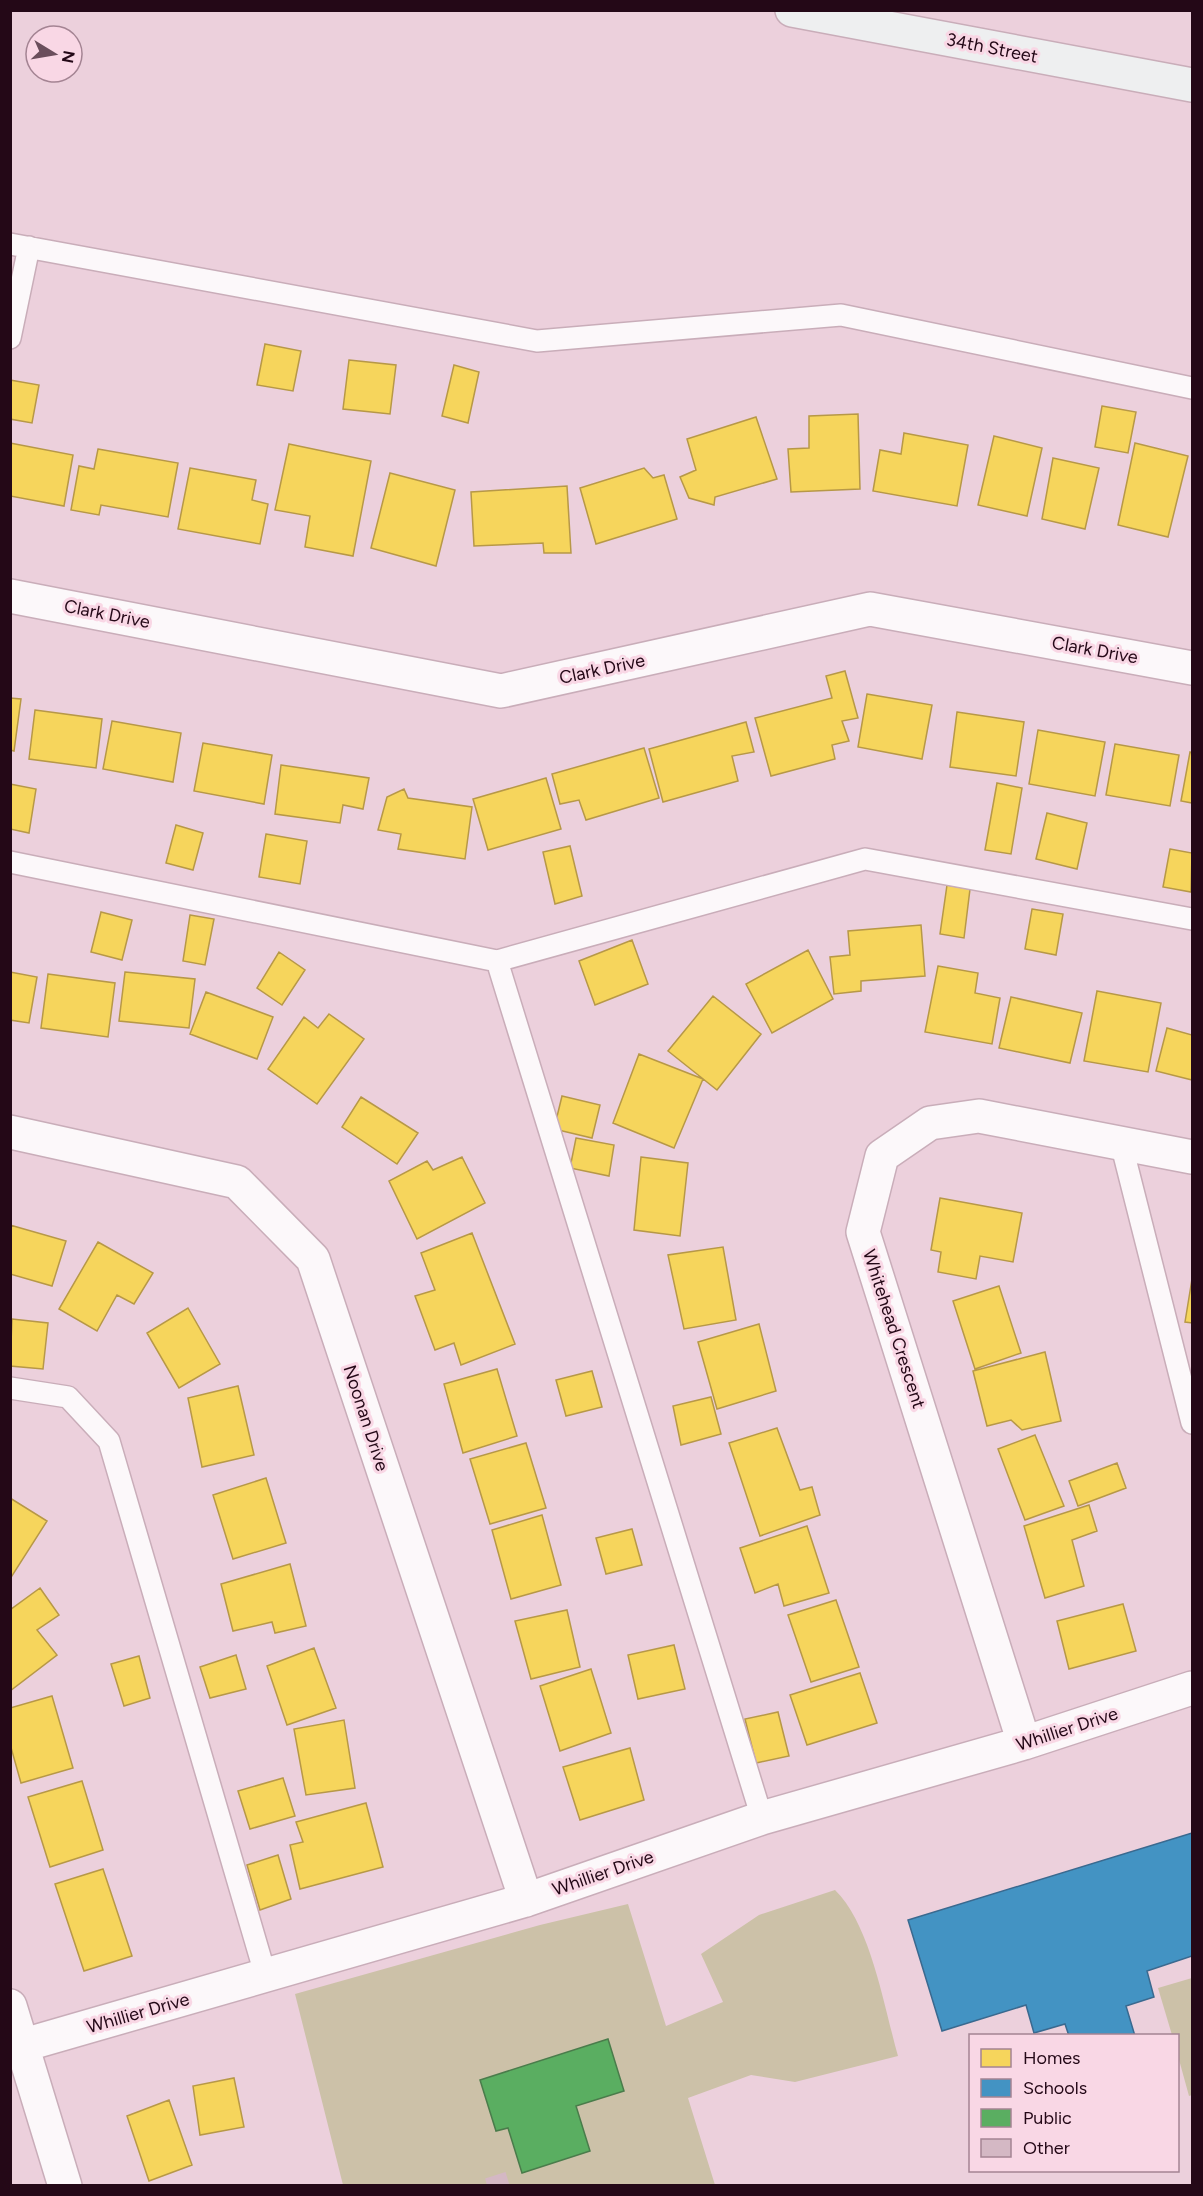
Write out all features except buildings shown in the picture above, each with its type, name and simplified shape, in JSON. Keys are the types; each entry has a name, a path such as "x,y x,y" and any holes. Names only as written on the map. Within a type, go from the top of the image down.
{"street":[{"name":"34th Street","path":"792,10 1192,85"},
{"name":"Clark Drive","path":"10,596 501,691 870,609 1192,668"},
{"name":"Whitehead Crescent","path":"1024,1743 863,1232 882,1156 930,1123 979,1116 1192,1157"},
{"name":"Noonan Drive","path":"10,1132 237,1182 313,1259 526,1900"},
{"name":"Whillier Drive","path":"17,2047 266,1977 526,1900 762,1818 1024,1743 1192,1689"},
{"path":"10,2006 17,2047 65,2186"}],"lane":[{"path":"10,338 20,245 537,341 841,315 1192,388"},
{"path":"10,862 497,961 866,859 1192,920"},
{"path":"497,961 762,1818"},
{"path":"1121,1143 1192,1423"},
{"path":"10,1388 68,1397 109,1441 266,1977"}],"shaded area":[{"path":"835,1890 847,1905 867,1945 898,2056 795,2082 751,2075 688,2098 715,2185 343,2185 295,1994 540,1925 628,1904 666,2026 723,2002 701,1954 759,1915"},
{"path":"1192,1978 1192,2095 1189,2096 1179,2060 1179,2034 1172,2034 1158,1988"}]}
